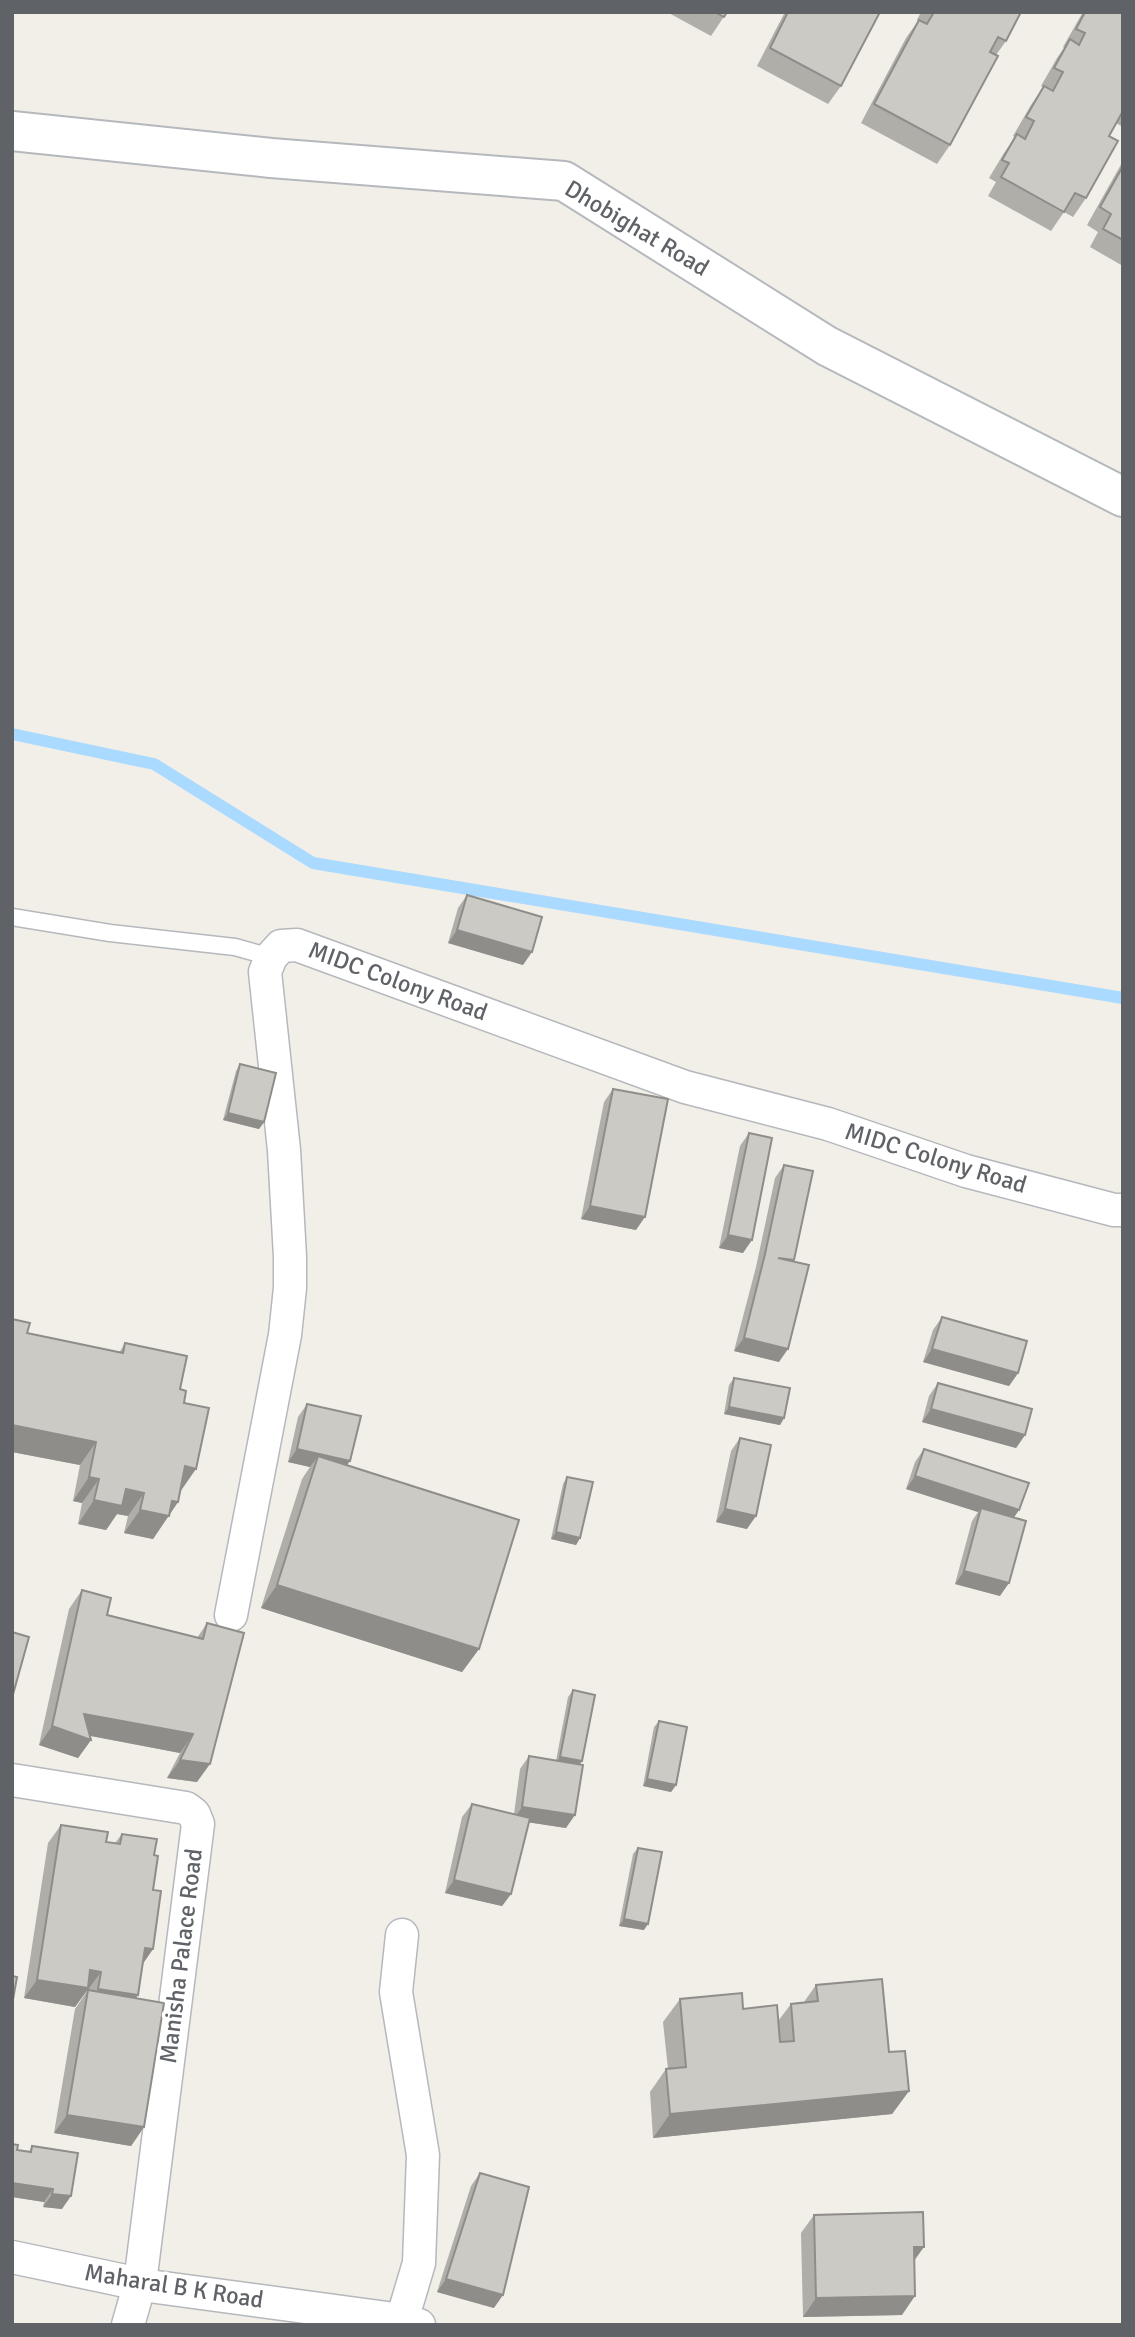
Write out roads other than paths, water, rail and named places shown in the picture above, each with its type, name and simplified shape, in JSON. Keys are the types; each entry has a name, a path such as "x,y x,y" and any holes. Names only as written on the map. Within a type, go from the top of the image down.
{"street":[{"name":"Dhobighat Road","path":"12,131 271,158 564,181 827,346 1123,497"},
{"name":"MIDC Colony Road","path":"231,1615 285,1335 290,1288 284,1150 265,972 271,957 281,946 297,945 685,1087 828,1124 966,1171 1114,1210 1123,1210"},
{"name":"Manisha Palace Road","path":"12,1780 186,1808 194,1814 198,1824 140,2283 128,2325"},
{"path":"402,1935 396,1992 423,2155 419,2263 411,2322"},
{"name":"Maharal B K Road","path":"12,2258 140,2283 411,2322"}],"lane":[{"path":"12,917 110,933 235,947 271,957"}],"waterway":[{"path":"12,734 154,764 313,863 1123,998"}]}
